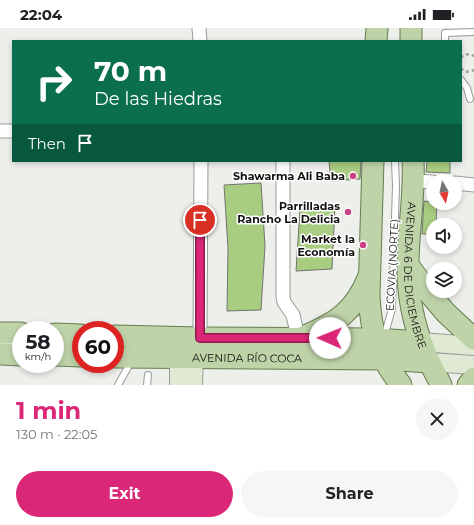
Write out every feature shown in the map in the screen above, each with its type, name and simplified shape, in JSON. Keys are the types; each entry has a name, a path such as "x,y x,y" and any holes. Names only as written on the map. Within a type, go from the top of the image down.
{"main road":[{"path":"410,40 411,28"},
{"path":"373,162 371,270 369,296 370,318 366,343 384,359 401,385"},
{"name":"AVENIDA 6 DE DICIEMBRE","path":"414,173 408,265 411,341 429,362 441,385"},
{"path":"408,265 446,313 474,339"},
{"path":"299,338 321,329 341,318 356,302 364,288 371,270"},
{"path":"0,333 12,334"},
{"name":"AVENIDA RÍO COCA","path":"127,347 200,338 299,338 366,343 411,341 474,346"},
{"path":"384,359 411,341"},
{"name":"AVENIDA RÍO COCA","path":"127,347 187,358 384,359 474,365"},
{"path":"0,354 12,355"},
{"path":"179,385 187,358"},
{"path":"187,358 193,385"},
{"path":"468,385 474,378"}],"street":[{"path":"200,28 200,40"},
{"path":"0,131 12,131"},
{"path":"200,338 201,162"},
{"path":"283,162 283,297 284,302 293,315 299,338"},
{"path":"462,184 474,185"}],"lane":[{"path":"445,40 445,33 472,32"},
{"path":"462,81 467,88 470,99"},
{"name":"ECOVIA (NORTE)","path":"366,343 386,330 392,309 414,173 397,162"},
{"path":"0,344 12,344"},
{"path":"118,385 127,347 153,350"},
{"path":"147,385 148,375"}],"path":[{"path":"462,57 466,54 474,56"},
{"path":"462,69 466,72 474,70"}],"building":[{"path":"329,162 361,162 360,179 331,181"},
{"path":"427,162 450,162 450,173 426,172"},
{"path":"261,183 265,246 261,310 227,311 228,248 224,185"},
{"path":"424,201 426,201 426,210 437,210 436,218 426,218 426,234 422,234"},
{"path":"335,207 332,269 296,271 300,209"}],"place":[{"name":"Shawarma Ali Baba","path":"353,176"},
{"name":"Parrilladas Rancho La Delicia","path":"348,212"},
{"name":"Market la Economía","path":"363,245"}],"route":[{"path":"200,220 200,338 330,338"}]}
